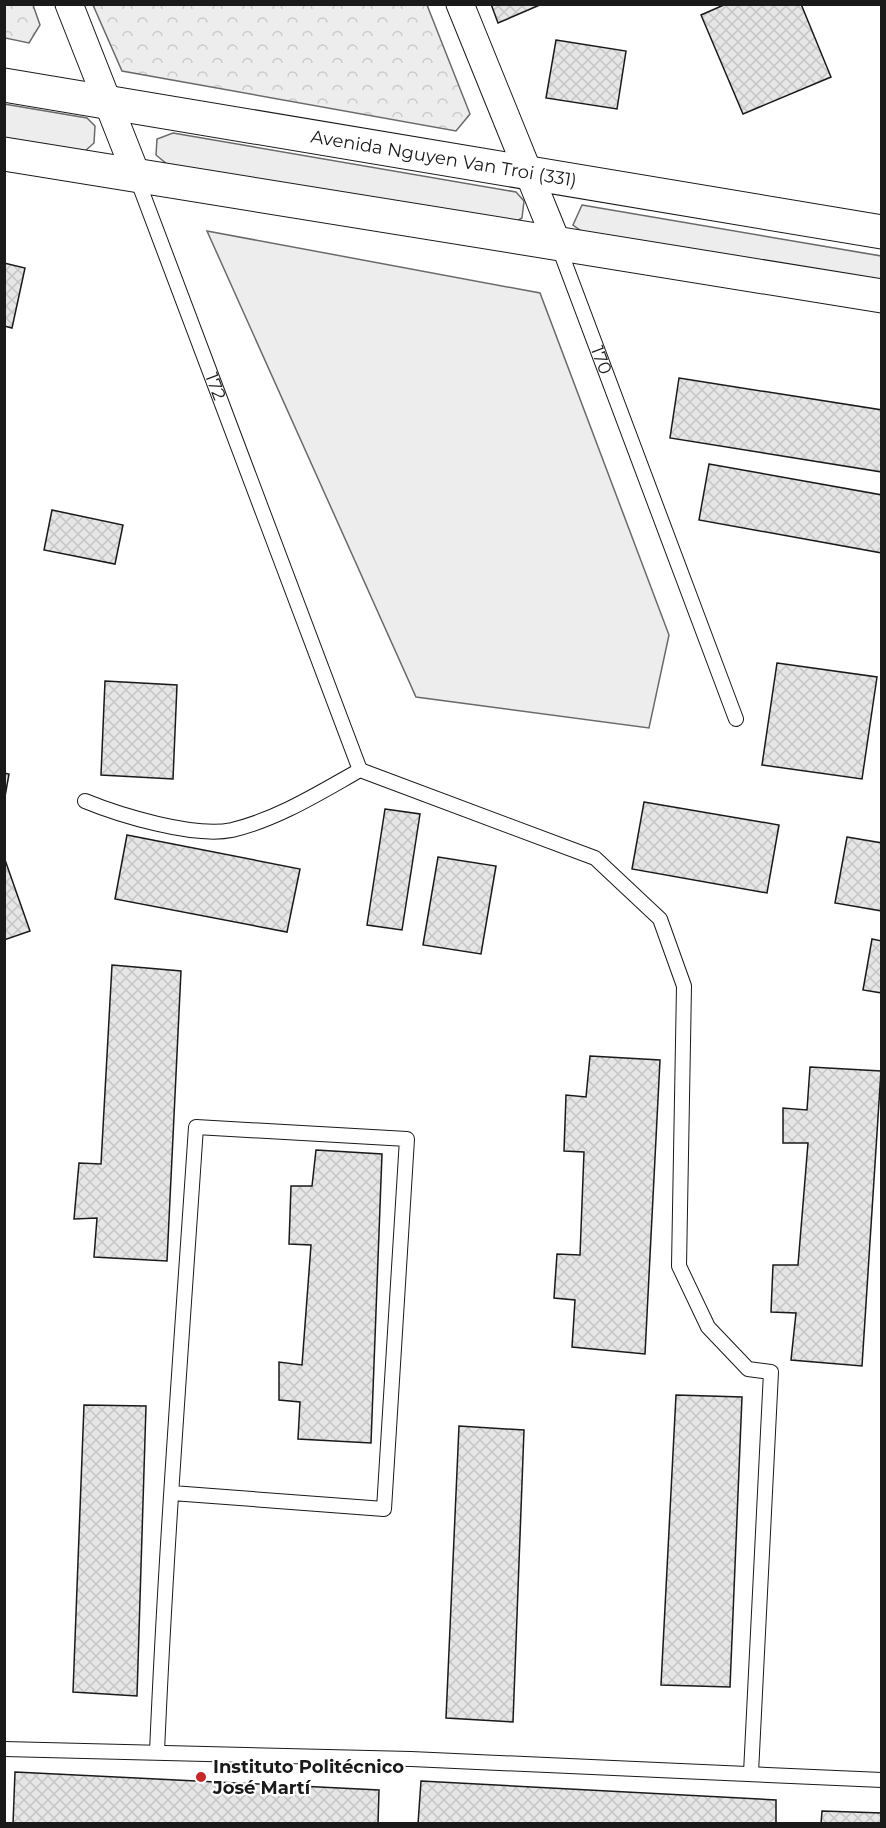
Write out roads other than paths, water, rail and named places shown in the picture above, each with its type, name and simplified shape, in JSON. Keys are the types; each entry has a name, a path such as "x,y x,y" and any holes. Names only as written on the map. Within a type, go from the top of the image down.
{"street":[{"name":"172","path":"69,4 136,174"},
{"name":"170","path":"460,4 557,243"},
{"name":"Avenida Nguyen Van Troi (331)","path":"4,85 882,232"},
{"path":"4,154 882,296"}],"lane":[{"name":"172","path":"136,174 360,770"},
{"name":"170","path":"557,243 736,719"},
{"path":"85,801 120,815 191,829 230,830 283,812 360,770 595,858 660,919 684,986 679,1266 708,1327 748,1369 771,1372 751,1773"},
{"path":"157,1752 172,1492 195,1127 406,1139 384,1509 172,1492"},
{"path":"4,1749 411,1759 882,1780"}],"place":[{"name":"Instituto Politécnico José Martí","path":"201,1777"}]}
